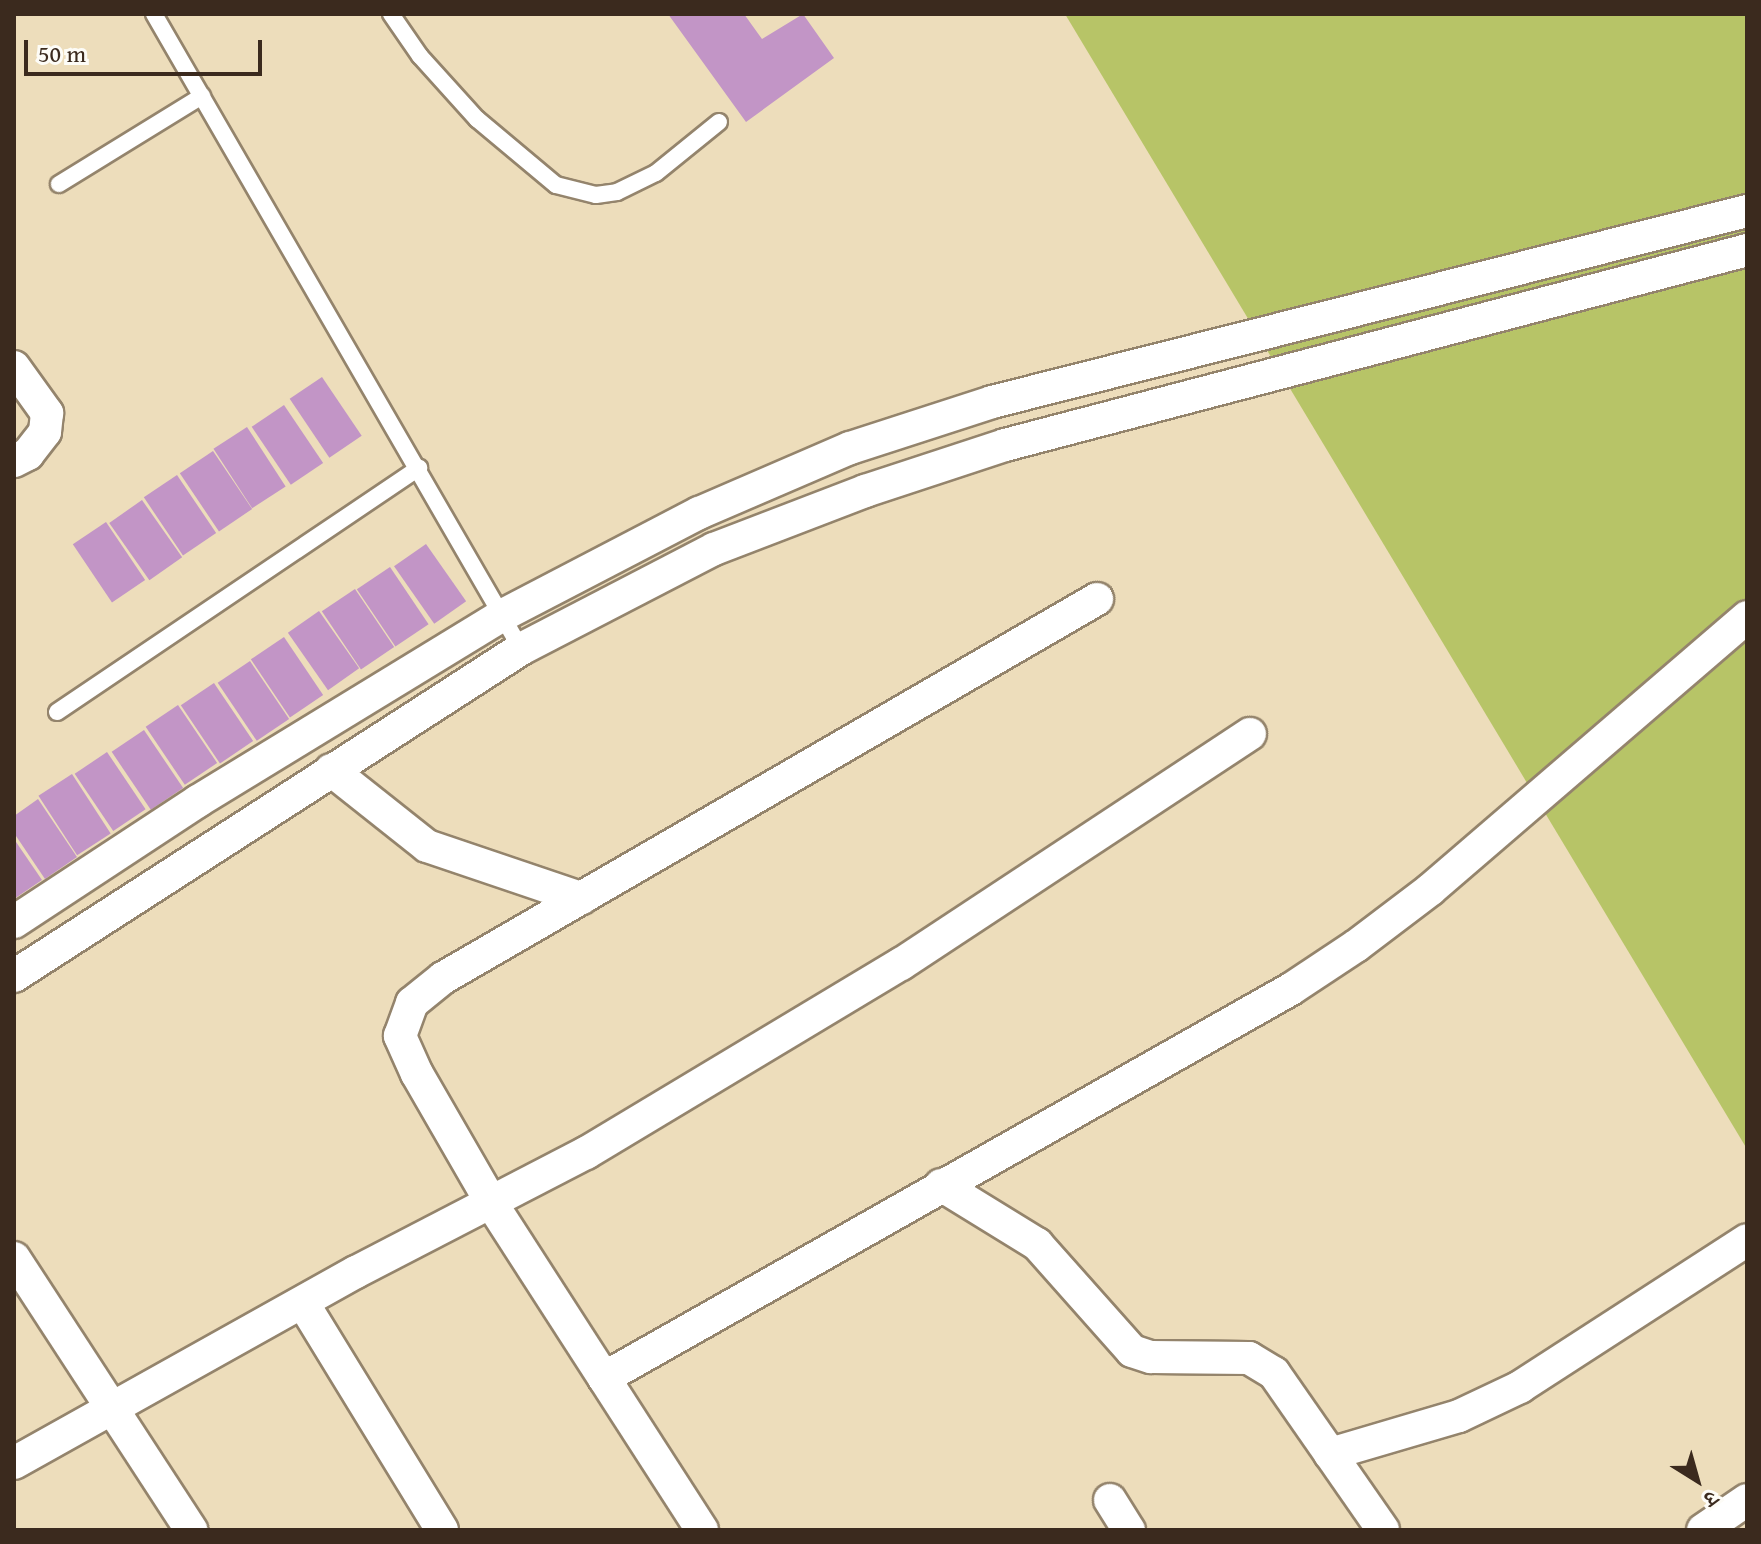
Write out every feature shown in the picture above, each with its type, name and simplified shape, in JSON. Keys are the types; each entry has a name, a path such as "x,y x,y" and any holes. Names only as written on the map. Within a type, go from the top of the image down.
{"street":[{"path":"14,922 198,801 503,615 699,513 850,448 935,420 1747,211"},
{"path":"14,976 521,649 714,549 977,454 1318,359 1747,250"},
{"path":"14,367 47,413 45,432 28,454 14,461"},
{"path":"702,1530 491,1202 400,1036 412,1003 443,978 1097,599"},
{"path":"604,1378 1291,989 1356,946 1431,889 1747,617"},
{"path":"14,1463 303,1303 586,1153 901,964 1250,734"},
{"path":"331,770 427,846 581,898"},
{"path":"941,1185 1037,1244 1132,1351 1151,1357 1249,1358 1274,1373 1383,1530"},
{"path":"1330,1454 1459,1416 1520,1387 1747,1240"},
{"path":"14,1258 110,1412 191,1530"},
{"path":"303,1303 442,1530"},
{"path":"1110,1500 1129,1530"},
{"path":"1703,1530 1747,1500"}],"lane":[{"path":"154,14 521,649"},
{"path":"391,14 420,56 477,119 556,185 596,195 617,192 656,173 719,122"},
{"path":"59,184 202,96"},
{"path":"57,712 419,468"}],"green space":[{"path":"1065,14 1747,14 1747,1149"}],"building":[{"path":"668,14 744,14 762,39 803,14 834,58 746,122"},
{"path":"322,377 362,436 329,458 290,399"},
{"path":"284,405 323,463 291,485 252,427"},
{"path":"247,427 286,487 252,508 213,449"},
{"path":"213,451 252,509 219,531 180,473"},
{"path":"177,475 216,533 183,555 144,497"},
{"path":"142,500 182,557 149,580 109,523"},
{"path":"106,522 145,580 112,602 73,544"},
{"path":"426,544 466,601 434,624 394,566"},
{"path":"390,567 429,624 395,647 357,589"},
{"path":"355,589 394,647 361,669 322,611"},
{"path":"319,611 359,668 328,690 288,633"},
{"path":"284,637 323,695 290,717 251,659"},
{"path":"250,661 289,719 257,741 218,683"},
{"path":"214,683 253,741 220,763 181,705"},
{"path":"178,705 217,763 185,785 146,727"},
{"path":"144,730 183,788 151,810 112,752"},
{"path":"107,752 146,809 113,831 75,774"},
{"path":"72,774 111,834 77,855 38,796"},
{"path":"38,799 77,857 45,879 14,833 14,816"},
{"path":"14,839 42,880 14,899"}]}
